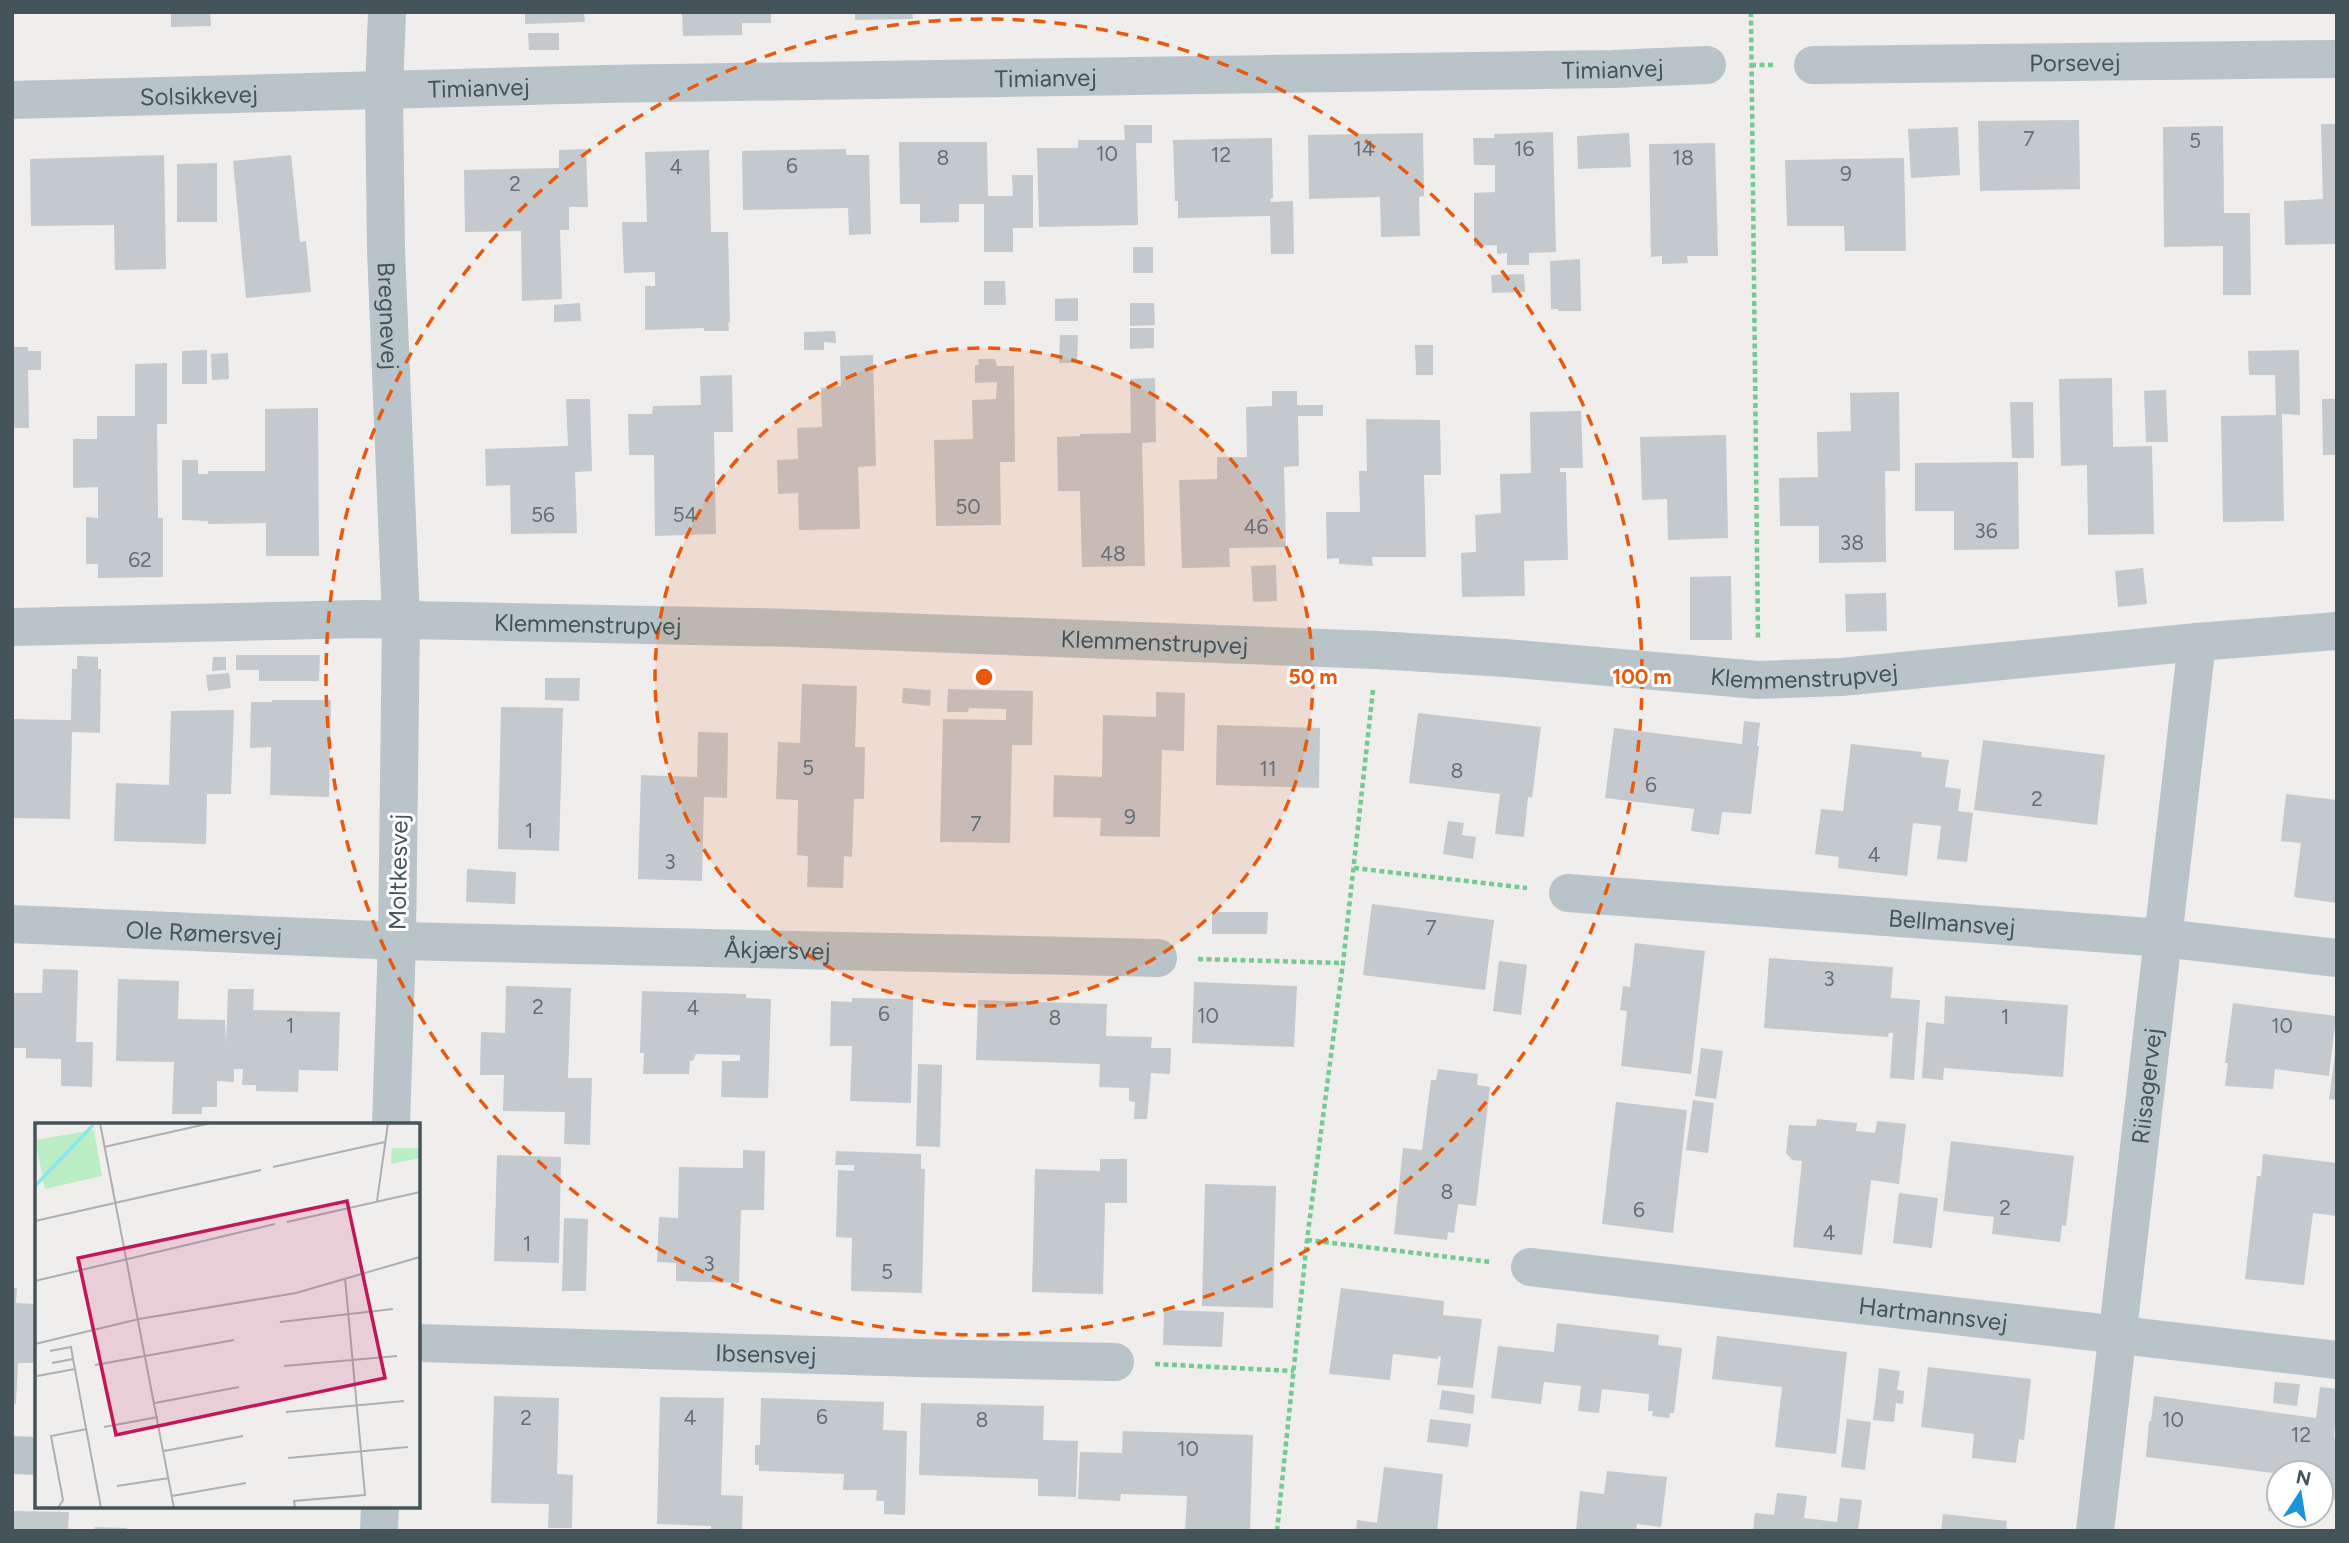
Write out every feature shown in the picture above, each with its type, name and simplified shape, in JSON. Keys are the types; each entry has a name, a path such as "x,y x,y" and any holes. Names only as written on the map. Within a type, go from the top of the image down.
{"street":[{"name":"Bregnevej","path":"387,12 384,89 386,250 401,619"},
{"name":"Porsevej","path":"1813,65 2337,59"},
{"name":"Timianvej","path":"384,89 1707,65"},
{"name":"Solsikkevej","path":"12,100 384,89"},
{"name":"Klemmenstrupvej","path":"12,627 401,619 794,628 1377,650 1506,658 1758,680 1841,677 2337,631"},
{"name":"Moltkesvej","path":"391,1123 397,941 401,619"},
{"name":"Riisagervej","path":"2095,1531 2115,1336 2197,642"},
{"name":"Bellmansvej","path":"1568,893 2163,938 2337,958"},
{"name":"Ole Rømersvej","path":"12,924 397,941"},
{"name":"Åkjærsvej","path":"397,941 1158,958"},
{"name":"Hartmannsvej","path":"1530,1267 2337,1360"},
{"name":"Ibsensvej","path":"420,1343 1115,1362"},
{"path":"12,1455 35,1456"},
{"path":"379,1531 380,1508"}],"path":[{"path":"1751,12 1758,680"},
{"path":"1707,65 1813,65"},
{"path":"1277,1531 1307,1240 1343,963 1377,650"},
{"path":"1354,868 1568,893"},
{"path":"1158,958 1343,963"},
{"path":"1307,1240 1530,1267"},
{"path":"1115,1362 1294,1371"}],"building":[{"path":"171,12 210,12 211,26 171,27"},
{"path":"525,12 584,12 585,22 525,24"},
{"path":"682,12 771,12 771,23 742,23 742,35 683,36"},
{"path":"855,12 912,12 913,19 855,20"},
{"path":"528,33 559,33 559,50 529,50"},
{"path":"2079,120 2080,189 1980,191 1978,121"},
{"path":"2321,124 2337,124 2337,244 2285,245 2284,201 2323,199"},
{"path":"1124,125 1152,125 1152,143 1136,143 1138,225 1039,227 1037,148 1078,148 1078,140 1125,140"},
{"path":"2223,126 2224,213 2250,213 2251,295 2223,295 2223,246 2164,247 2163,127"},
{"path":"1958,127 1960,175 1911,178 1908,129"},
{"path":"1553,132 1556,252 1529,253 1529,265 1507,265 1507,253 1497,254 1497,245 1474,246 1474,193 1495,192 1495,165 1474,165 1473,138 1494,138 1494,134"},
{"path":"1423,133 1424,196 1419,197 1420,236 1381,237 1380,197 1309,199 1308,135"},
{"path":"1629,133 1631,167 1578,169 1577,136"},
{"path":"1272,138 1273,198 1270,199 1271,202 1293,201 1294,254 1271,254 1270,216 1178,218 1173,140"},
{"path":"899,142 987,142 988,196 1013,196 1012,175 1033,175 1033,228 1013,228 1013,252 984,252 984,204 959,204 959,222 920,223 920,204 900,204"},
{"path":"1715,143 1718,256 1687,256 1688,263 1662,264 1662,256 1651,257 1649,144"},
{"path":"586,149 588,207 569,207 569,230 560,230 562,299 522,301 521,231 465,232 464,170 559,168 559,150"},
{"path":"846,149 846,155 869,155 871,234 849,235 848,208 743,210 742,151"},
{"path":"709,150 711,232 728,232 729,331 704,331 704,328 645,330 645,286 655,286 655,272 624,273 622,222 647,222 645,152"},
{"path":"164,155 166,269 115,270 114,225 31,226 30,159"},
{"path":"291,155 300,242 306,241 311,292 246,298 233,161"},
{"path":"1904,158 1906,251 1845,251 1844,226 1787,226 1785,160"},
{"path":"217,163 217,222 177,222 177,164"},
{"path":"1133,247 1153,247 1153,273 1133,273"},
{"path":"1580,259 1581,311 1551,309 1550,261"},
{"path":"1524,274 1525,292 1492,293 1491,275"},
{"path":"984,281 1005,281 1006,305 984,305"},
{"path":"1078,298 1078,321 1055,321 1055,299"},
{"path":"580,303 581,321 554,322 554,305"},
{"path":"1130,303 1154,303 1155,325 1130,326"},
{"path":"1130,328 1154,328 1154,348 1130,349"},
{"path":"835,331 836,343 824,342 824,350 804,350 804,332"},
{"path":"1060,335 1078,335 1077,363 1059,363"},
{"path":"1415,345 1433,345 1433,375 1416,375"},
{"path":"12,347 28,347 28,351 41,351 41,370 28,370 29,428 12,428"},
{"path":"207,350 207,384 182,384 182,351"},
{"path":"2299,350 2300,415 2282,414 2284,521 2223,522 2221,416 2276,415 2275,375 2249,375 2248,351"},
{"path":"228,353 229,379 212,380 211,354"},
{"path":"873,355 876,466 858,467 860,529 799,530 798,493 778,494 777,460 798,459 797,428 822,427 821,388 841,386 840,356"},
{"path":"978,359 995,359 997,366 1014,366 1015,462 1000,462 1001,525 936,526 934,440 973,439 972,400 996,399 997,382 975,383 975,365 979,365"},
{"path":"167,363 167,424 157,424 158,518 163,518 163,577 98,578 98,564 86,564 86,517 98,518 98,487 73,488 73,439 97,439 97,416 135,416 135,364"},
{"path":"732,375 733,432 714,432 716,534 655,536 654,455 629,455 628,414 652,414 653,406 701,405 700,376"},
{"path":"1155,378 1156,442 1142,443 1145,566 1082,567 1080,491 1058,491 1057,437 1131,433 1130,379"},
{"path":"2112,378 2113,447 2152,446 2154,534 2088,535 2087,465 2061,466 2059,379"},
{"path":"2166,390 2168,442 2146,442 2144,391"},
{"path":"1272,391 1297,391 1297,405 1323,405 1323,416 1298,416 1299,466 1284,467 1286,547 1229,548 1230,567 1182,568 1179,480 1217,479 1217,457 1247,457 1246,407 1272,406"},
{"path":"1899,392 1900,471 1885,471 1886,562 1819,563 1819,526 1780,526 1779,478 1818,477 1817,432 1851,431 1850,393"},
{"path":"566,399 590,399 592,471 575,472 577,533 511,534 510,485 486,486 485,449 568,446"},
{"path":"2322,399 2337,399 2337,455 2323,455"},
{"path":"2010,402 2033,402 2034,458 2012,458"},
{"path":"318,408 319,556 266,556 266,523 208,524 208,521 182,520 182,460 198,460 198,474 208,474 208,471 265,471 265,409"},
{"path":"1581,411 1583,468 1560,468 1560,472 1566,472 1568,560 1524,561 1525,596 1462,597 1461,553 1476,552 1475,515 1501,513 1500,474 1531,473 1530,412"},
{"path":"1366,419 1440,420 1441,475 1424,475 1426,557 1372,557 1373,566 1339,564 1339,558 1327,559 1326,512 1360,512 1359,471 1367,471"},
{"path":"1726,435 1728,538 1668,540 1667,499 1642,500 1640,437"},
{"path":"2018,462 2019,549 1954,550 1954,511 1915,511 1915,463"},
{"path":"1276,565 1277,601 1253,602 1251,566"},
{"path":"2143,568 2147,604 2118,607 2115,571"},
{"path":"1731,576 1732,640 1690,640 1690,577"},
{"path":"1886,593 1887,631 1846,632 1845,594"},
{"path":"236,655 320,655 319,681 259,681 259,670 236,670"},
{"path":"77,656 98,657 98,669 101,669 100,733 72,732 70,819 12,818 12,719 71,720 72,669 77,669"},
{"path":"213,657 226,657 226,670 212,671"},
{"path":"229,673 231,688 208,691 206,675"},
{"path":"545,678 580,678 579,701 545,700"},
{"path":"802,684 857,686 855,747 865,747 864,799 854,799 852,857 844,856 843,888 807,887 808,856 797,855 798,800 776,799 778,742 800,743"},
{"path":"903,688 931,690 930,706 902,703"},
{"path":"948,689 1033,691 1032,745 1012,745 1010,843 940,842 943,719 1006,720 1006,709 969,708 968,712 947,712"},
{"path":"1156,692 1185,693 1184,751 1162,750 1160,837 1100,836 1101,818 1053,817 1054,775 1102,777 1103,715 1156,717"},
{"path":"331,700 329,797 270,795 271,747 250,748 251,702"},
{"path":"501,707 563,708 559,851 498,849"},
{"path":"234,710 231,794 207,794 206,844 114,841 116,783 169,785 171,711"},
{"path":"1418,713 1541,727 1532,798 1528,797 1524,837 1495,834 1500,794 1409,783"},
{"path":"1744,721 1760,723 1751,814 1722,812 1719,835 1691,831 1694,809 1605,798 1614,728 1742,744"},
{"path":"1217,725 1320,728 1319,788 1216,785"},
{"path":"698,732 728,733 727,798 704,797 702,881 638,879 641,775 697,777"},
{"path":"1983,740 2105,755 2097,825 1974,810"},
{"path":"1851,744 1922,752 1921,757 1949,760 1945,787 1961,789 1958,811 1973,813 1967,862 1937,859 1941,826 1913,823 1907,876 1838,868 1839,857 1815,854 1821,809 1843,811"},
{"path":"2286,794 2337,800 2337,903 2294,897 2301,843 2281,841"},
{"path":"1448,821 1464,823 1462,835 1476,837 1473,859 1443,854"},
{"path":"467,869 516,872 515,904 466,902"},
{"path":"1372,904 1494,920 1485,990 1363,975"},
{"path":"1212,912 1268,912 1267,934 1212,934"},
{"path":"1635,943 1705,951 1691,1074 1621,1066 1627,1011 1620,1010 1623,986 1630,987"},
{"path":"1769,958 1893,967 1891,998 1920,1000 1914,1080 1890,1078 1893,1033 1889,1033 1888,1037 1764,1028"},
{"path":"1499,961 1527,965 1521,1015 1493,1011"},
{"path":"43,969 78,970 76,1042 93,1042 92,1087 61,1086 61,1059 26,1058 26,1048 12,1048 12,993 42,993"},
{"path":"118,979 179,981 178,1019 225,1020 226,1044 228,989 254,989 253,1010 340,1012 338,1071 299,1070 298,1092 256,1091 256,1085 242,1085 243,1069 234,1069 234,1082 217,1081 217,1107 202,1107 202,1114 172,1114 174,1062 116,1061"},
{"path":"1194,982 1297,986 1294,1047 1192,1043"},
{"path":"506,986 571,988 568,1078 592,1078 590,1145 564,1144 565,1112 503,1111 504,1075 480,1075 481,1032 505,1033"},
{"path":"642,991 746,994 746,998 771,999 768,1098 721,1097 722,1061 740,1061 740,1055 696,1054 693,1061 690,1061 689,1074 643,1074 644,1053 640,1053"},
{"path":"1945,996 2068,1005 2063,1077 1944,1068 1943,1080 1922,1078 1926,1022 1944,1024"},
{"path":"852,998 913,999 911,1103 850,1101 852,1046 830,1046 831,1001 852,1002"},
{"path":"978,1000 1107,1004 1106,1036 1152,1037 1151,1048 1171,1048 1170,1074 1151,1073 1147,1119 1134,1119 1135,1102 1129,1101 1129,1088 1099,1087 1100,1064 976,1060"},
{"path":"2233,1003 2336,1016 2329,1076 2275,1069 2273,1089 2225,1086 2228,1063 2225,1063"},
{"path":"1701,1048 1723,1051 1716,1099 1695,1096"},
{"path":"2337,1053 2337,1100 2329,1099"},
{"path":"918,1064 942,1065 940,1147 916,1146"},
{"path":"1438,1069 1478,1074 1477,1085 1490,1087 1476,1206 1458,1204 1454,1233 1448,1232 1447,1240 1394,1234 1403,1148 1422,1150 1431,1080 1436,1080"},
{"path":"1693,1100 1714,1103 1708,1153 1686,1150"},
{"path":"1616,1102 1687,1110 1673,1233 1602,1224"},
{"path":"1817,1119 1857,1123 1856,1131 1875,1133 1877,1121 1906,1124 1899,1184 1871,1180 1862,1255 1793,1247 1802,1161 1792,1160 1786,1153 1789,1125 1816,1126"},
{"path":"1951,1141 2074,1156 2066,1226 2062,1225 2060,1242 1992,1234 1994,1217 1943,1211"},
{"path":"743,1150 765,1151 764,1210 741,1210 739,1283 676,1281 676,1263 657,1262 659,1217 678,1218 679,1167 743,1168"},
{"path":"836,1151 921,1154 921,1169 925,1169 922,1293 851,1291 852,1238 836,1237 838,1170 854,1171 854,1165 835,1165"},
{"path":"2263,1154 2337,1163 2337,1216 2313,1213 2304,1285 2245,1279 2257,1176 2261,1176"},
{"path":"497,1155 561,1157 559,1263 494,1261"},
{"path":"1100,1159 1127,1159 1127,1203 1105,1203 1103,1294 1032,1292 1035,1169 1100,1171"},
{"path":"1205,1184 1276,1186 1273,1308 1202,1306"},
{"path":"1899,1193 1938,1198 1932,1248 1893,1243"},
{"path":"564,1218 588,1219 586,1291 562,1291"},
{"path":"12,1288 17,1288 16,1303 35,1304 35,1363 18,1363 16,1404 12,1404"},
{"path":"1341,1288 1444,1301 1443,1315 1482,1319 1473,1388 1437,1385 1441,1357 1438,1356 1438,1359 1393,1354 1390,1380 1329,1374"},
{"path":"1164,1310 1224,1312 1222,1347 1163,1345"},
{"path":"1557,1323 1659,1335 1658,1345 1682,1348 1674,1413 1670,1413 1669,1418 1652,1416 1653,1411 1648,1411 1649,1394 1602,1389 1599,1413 1578,1411 1581,1386 1544,1382 1541,1404 1491,1398 1498,1346 1554,1352"},
{"path":"1717,1336 1847,1352 1836,1454 1775,1447 1782,1387 1712,1379"},
{"path":"1928,1367 2031,1379 2024,1440 2019,1439 2016,1463 1972,1458 1974,1434 1921,1427"},
{"path":"1879,1368 1900,1371 1897,1390 1904,1391 1903,1404 1896,1403 1894,1422 1873,1420"},
{"path":"2275,1382 2300,1384 2297,1406 2273,1403"},
{"path":"2320,1387 2337,1389 2334,1438 2337,1439 2337,1500 2335,1459 2265,1459 2265,1472 2146,1457 2154,1396 2316,1418"},
{"path":"1442,1390 1475,1395 1473,1414 1439,1409"},
{"path":"494,1396 559,1398 557,1474 573,1475 572,1528 548,1528 549,1504 491,1503"},
{"path":"660,1397 724,1398 721,1495 743,1496 742,1531 711,1531 711,1526 657,1524"},
{"path":"761,1398 884,1402 883,1430 907,1431 905,1515 884,1514 884,1501 876,1501 877,1490 843,1490 844,1474 759,1471 759,1465 755,1465 755,1445 760,1445"},
{"path":"921,1403 1044,1406 1043,1440 1078,1441 1076,1497 1038,1496 1038,1479 919,1475"},
{"path":"1430,1419 1471,1424 1468,1447 1427,1442"},
{"path":"1847,1419 1871,1422 1865,1470 1841,1467"},
{"path":"1123,1431 1253,1435 1250,1531 1185,1531 1187,1496 1121,1494 1120,1501 1078,1499 1080,1452 1122,1453"},
{"path":"1384,1467 1443,1474 1437,1531 1356,1531 1357,1520 1377,1523"},
{"path":"1607,1471 1667,1477 1661,1527 1637,1524 1636,1531 1576,1531 1580,1491 1604,1494"},
{"path":"1777,1493 1807,1496 1804,1518 1837,1522 1840,1498 1862,1500 1858,1531 1753,1531 1755,1513 1774,1515"},
{"path":"12,1511 69,1512 68,1531 12,1531"},
{"path":"1943,1514 2007,1521 2006,1531 1941,1531"},
{"path":"95,1527 127,1528 127,1531 95,1531"}]}
